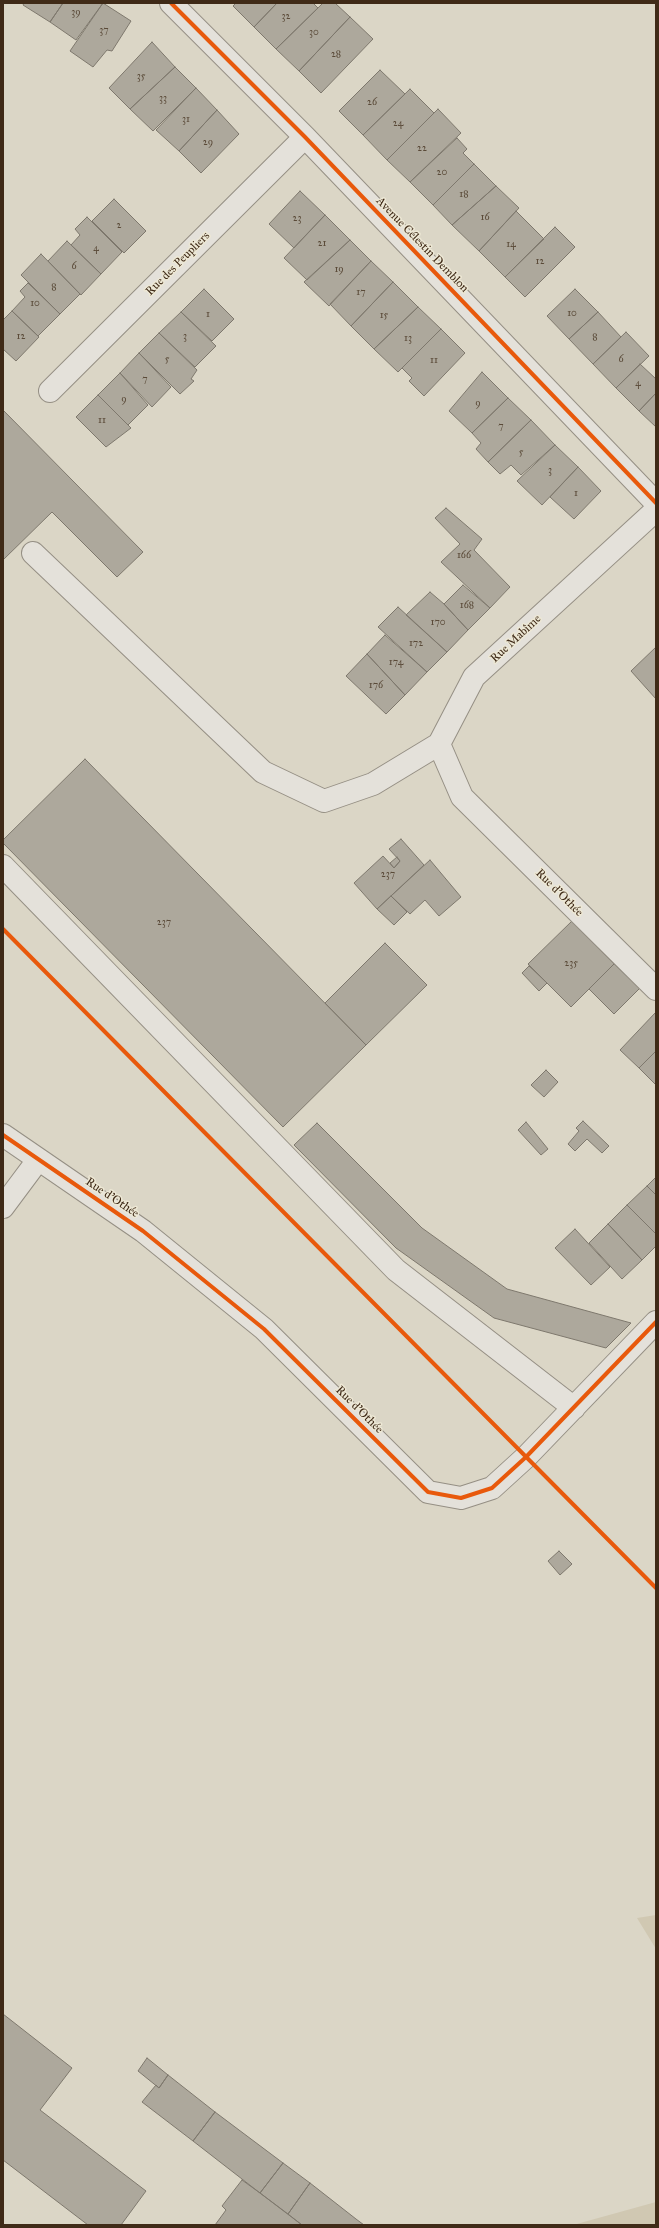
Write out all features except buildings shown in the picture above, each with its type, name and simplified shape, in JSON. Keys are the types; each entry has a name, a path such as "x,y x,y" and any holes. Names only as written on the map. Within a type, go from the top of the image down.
{"street":[{"name":"Avenue Célestin Demblon","path":"171,3 305,137 656,504"},
{"name":"Rue des Peupliers","path":"50,391 305,137"},
{"name":"Rue Mabîme","path":"439,744 474,677 656,510"},
{"path":"34,553 263,772 324,801 373,784 439,744"},
{"name":"Rue d'Othée","path":"439,744 462,797 656,990"},
{"path":"3,866 396,1270 574,1408"},
{"name":"Rue d'Othée","path":"3,1135 143,1231 264,1329 428,1492 462,1498 492,1488 526,1457 656,1322"},
{"path":"3,1206 38,1160"}],"shaded area":[{"path":"656,1915 656,1949 637,1918"},
{"path":"656,2202 656,2225 573,2225"}],"cycle path":[{"path":"171,3 305,137 656,503"},
{"path":"3,929 656,1588"},
{"path":"3,1135 143,1231 264,1329 428,1492 461,1498 492,1488 526,1457 656,1322"}]}
